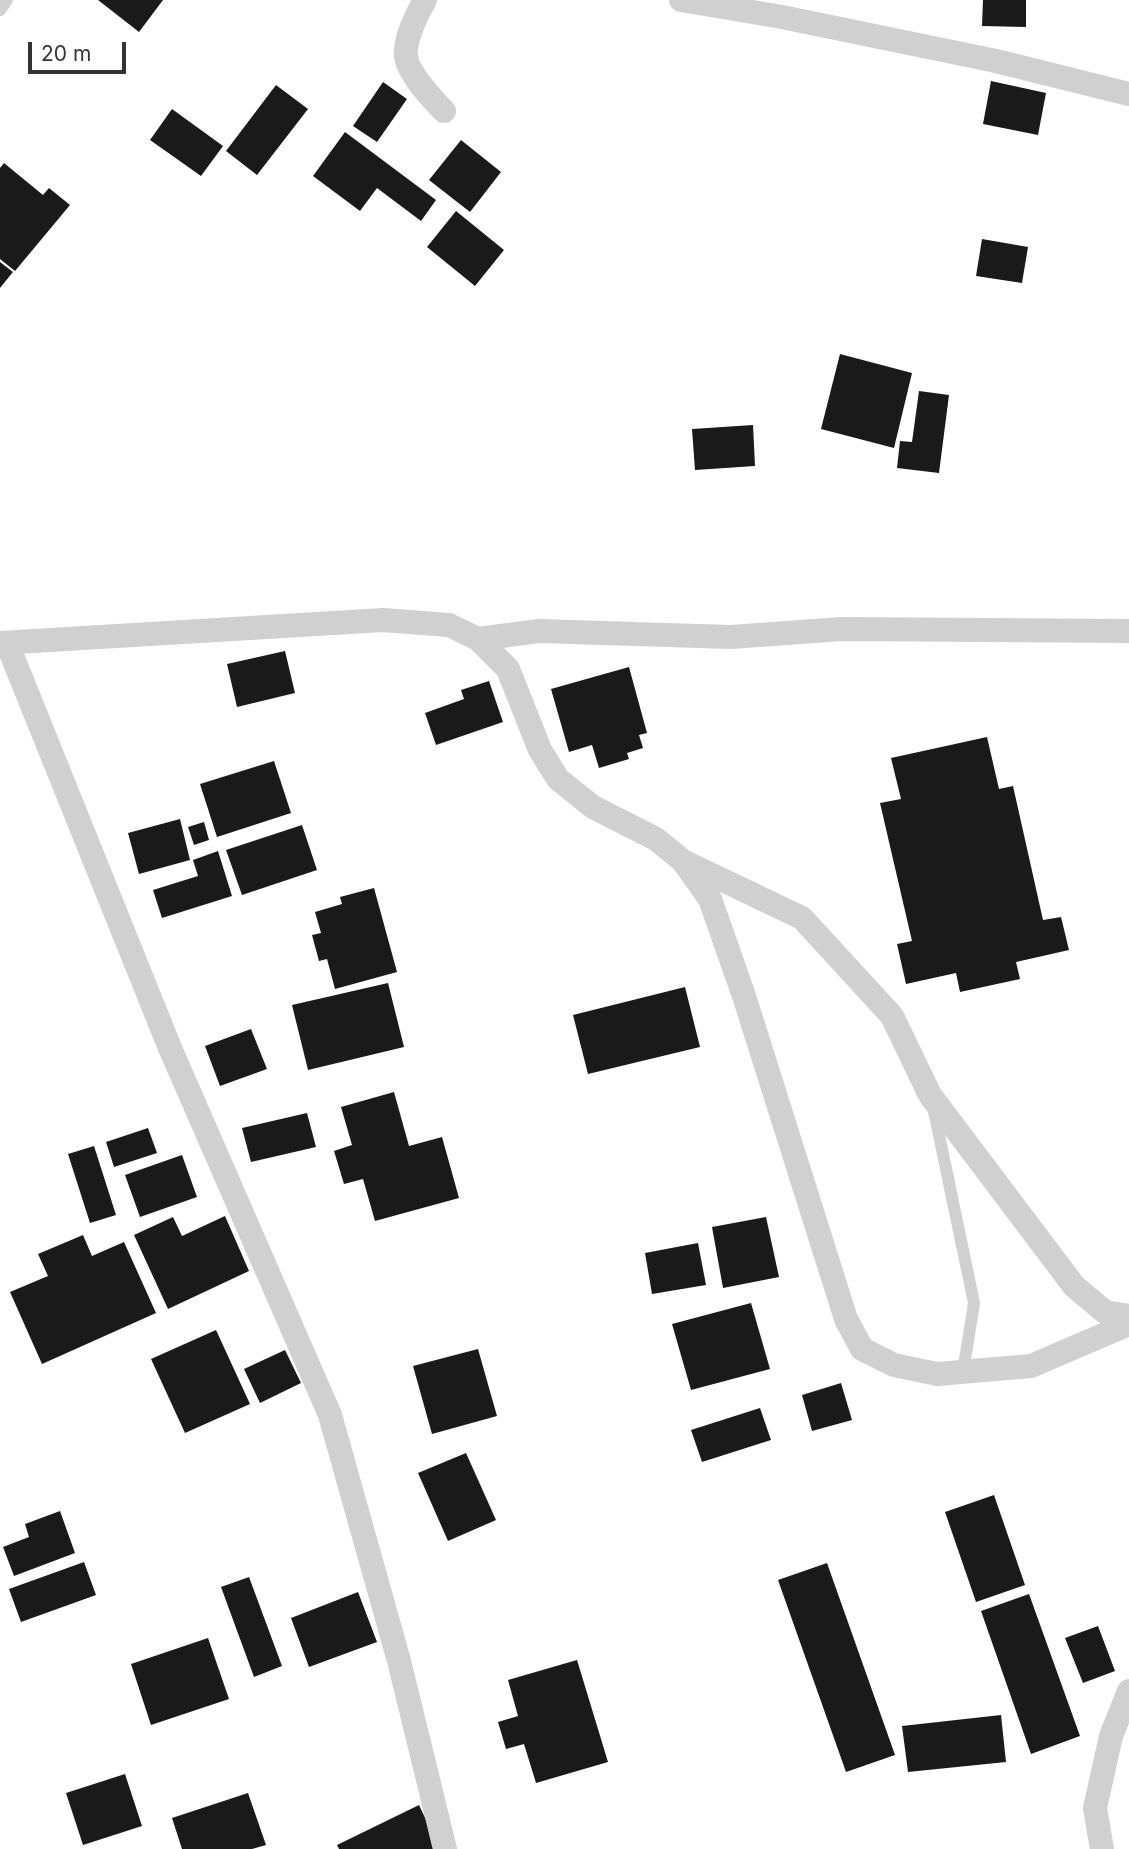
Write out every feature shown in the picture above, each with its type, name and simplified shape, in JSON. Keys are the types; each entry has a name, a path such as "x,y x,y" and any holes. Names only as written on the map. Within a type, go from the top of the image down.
{"street":[{"path":"425,0 409,36 406,58 419,84 443,111"},
{"path":"681,0 983,58 1129,94"},
{"path":"445,1849 399,1661 330,1415 170,1048 4,643 383,620 449,625 478,639 508,669 540,750 558,779 593,807 656,839 683,861 802,918 892,1016 930,1095 1074,1286 1105,1312 1129,1316"},
{"path":"478,639 539,631 731,637 842,629 1129,631"},
{"path":"683,861 710,899 744,996 846,1319 862,1349 894,1365 937,1374 1031,1366 1129,1324"},
{"path":"1102,1849 1095,1808 1111,1736 1129,1691"}],"lane":[{"path":"0,10 7,0"},
{"path":"930,1095 974,1303 963,1372"}],"building":[{"path":"98,0 163,0 139,32"},
{"path":"983,0 1026,0 1026,27 982,26"},
{"path":"991,81 1046,93 1038,135 983,124"},
{"path":"383,82 407,99 377,142 353,126"},
{"path":"276,85 308,109 257,175 226,151"},
{"path":"172,109 223,146 201,176 150,140"},
{"path":"345,132 436,200 421,221 377,188 360,211 313,176"},
{"path":"461,140 501,172 470,212 429,180"},
{"path":"4,163 43,195 49,188 70,205 15,271 0,259 0,168"},
{"path":"456,211 504,250 475,286 427,247"},
{"path":"982,239 1028,247 1022,283 976,276"},
{"path":"0,262 13,272 0,288"},
{"path":"840,354 912,373 894,448 821,429"},
{"path":"919,391 949,395 939,473 897,468 900,441 912,442"},
{"path":"753,425 755,466 695,470 692,429"},
{"path":"285,651 295,693 237,707 227,664"},
{"path":"629,667 647,733 639,735 643,748 627,753 629,759 599,768 592,745 569,752 551,689"},
{"path":"489,681 503,722 436,745 425,713 464,699 461,690"},
{"path":"987,737 999,789 1013,786 1043,920 1061,917 1069,950 1016,962 1020,979 960,992 956,973 906,984 897,944 912,941 880,803 901,799 891,758"},
{"path":"274,761 291,813 217,837 200,784"},
{"path":"180,819 190,860 139,874 128,833"},
{"path":"204,822 209,840 194,845 188,827"},
{"path":"302,825 317,870 242,895 226,850"},
{"path":"218,851 232,896 162,918 153,890 198,876 193,860"},
{"path":"374,888 397,972 335,989 327,959 319,961 312,935 321,933 315,912 342,904 340,897"},
{"path":"388,983 404,1047 308,1070 292,1005"},
{"path":"685,987 700,1047 588,1074 573,1015"},
{"path":"251,1029 267,1069 220,1086 205,1046"},
{"path":"394,1092 409,1146 442,1137 459,1198 375,1221 363,1179 344,1184 334,1151 352,1145 341,1107"},
{"path":"307,1113 316,1147 251,1162 242,1128"},
{"path":"148,1128 157,1153 114,1167 106,1142"},
{"path":"94,1146 116,1215 90,1223 68,1154"},
{"path":"182,1155 197,1197 140,1217 125,1175"},
{"path":"225,1216 249,1271 168,1309 134,1235 173,1217 182,1236"},
{"path":"766,1217 779,1277 723,1288 712,1227"},
{"path":"83,1235 92,1256 124,1242 156,1313 42,1364 10,1292 48,1276 38,1254"},
{"path":"698,1243 706,1285 652,1294 645,1253"},
{"path":"751,1303 770,1369 691,1390 672,1324"},
{"path":"216,1330 250,1404 185,1433 151,1359"},
{"path":"478,1349 497,1416 432,1434 413,1366"},
{"path":"285,1350 301,1383 260,1403 244,1369"},
{"path":"841,1383 852,1420 812,1431 802,1395"},
{"path":"760,1408 771,1440 702,1462 691,1430"},
{"path":"466,1453 496,1520 448,1541 418,1473"},
{"path":"994,1495 1025,1585 976,1602 945,1512"},
{"path":"60,1511 75,1553 14,1576 3,1547 29,1537 25,1524"},
{"path":"84,1562 96,1595 21,1622 9,1589"},
{"path":"827,1563 895,1755 846,1772 778,1580"},
{"path":"249,1577 282,1666 254,1677 221,1587"},
{"path":"358,1592 377,1642 309,1667 291,1618"},
{"path":"1029,1594 1080,1736 1031,1754 981,1611"},
{"path":"1098,1626 1115,1671 1083,1683 1065,1638"},
{"path":"208,1638 229,1699 151,1725 131,1664"},
{"path":"577,1660 608,1762 536,1783 524,1744 506,1749 498,1722 518,1716 508,1680"},
{"path":"1001,1715 1006,1762 908,1772 902,1726"},
{"path":"125,1774 142,1826 83,1845 66,1793"},
{"path":"248,1793 266,1845 252,1849 182,1849 172,1818"},
{"path":"419,1805 440,1849 339,1849 337,1845"}]}
